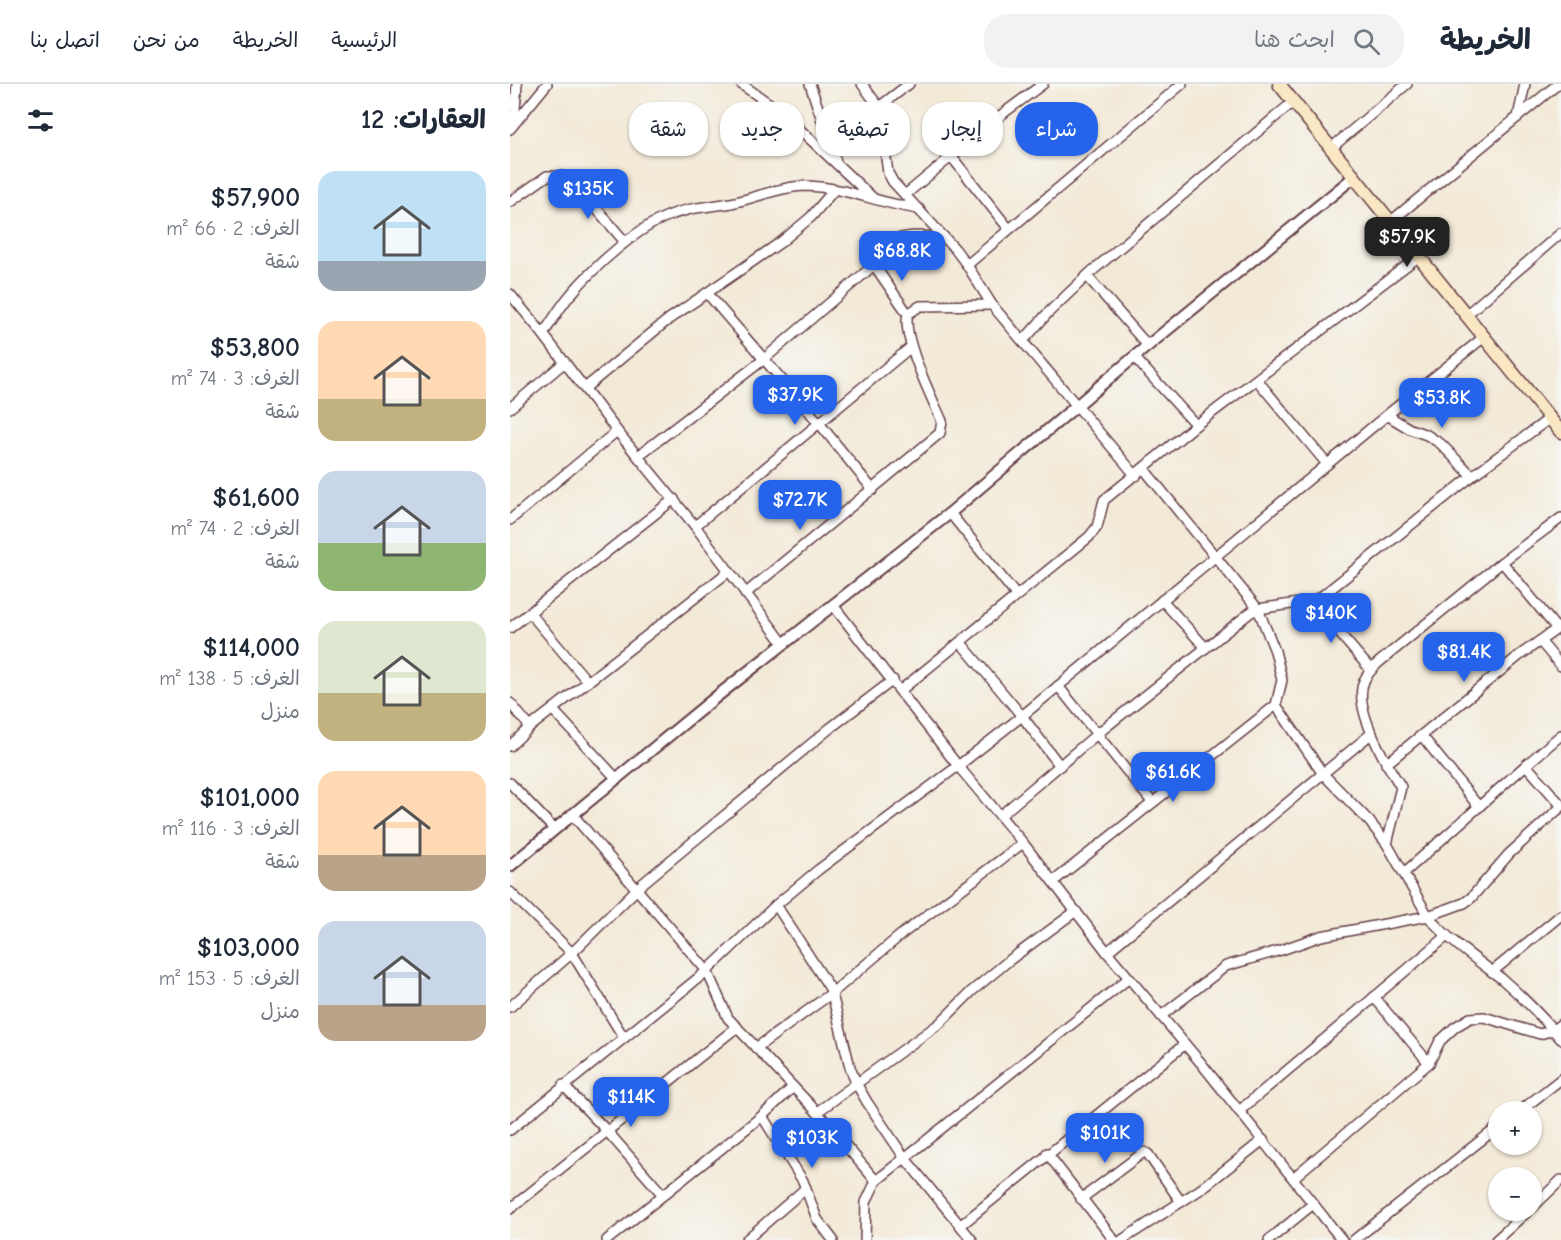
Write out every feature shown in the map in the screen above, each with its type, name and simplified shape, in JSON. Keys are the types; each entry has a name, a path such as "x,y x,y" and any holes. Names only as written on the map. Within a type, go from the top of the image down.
{"main road":[{"path":"1279,84 1561,432"}],"street":[{"path":"512,126 517,84"},
{"path":"512,126 547,84"},
{"path":"741,84 780,111 874,200"},
{"path":"810,84 836,164"},
{"path":"862,84 875,102"},
{"path":"886,102 909,84"},
{"path":"1003,114 1043,84"},
{"path":"967,265 1182,84"},
{"path":"1330,149 1407,84"},
{"path":"1518,117 1525,84"},
{"path":"1390,222 1558,84"},
{"path":"1023,341 1087,276 1293,102"},
{"path":"886,156 888,173 967,265 992,305 1077,406 1215,556 1258,609 1275,651 1282,680 1276,705 1054,881"},
{"path":"905,195 951,156 1009,229"},
{"path":"510,202 547,176 560,176 572,180 625,242"},
{"path":"510,866 616,778 950,513 1134,357 1354,177"},
{"path":"543,334 573,292 625,242 660,219 695,207 730,203 779,190 806,186 919,209"},
{"path":"585,388 661,325 781,242 811,217 834,190"},
{"path":"1466,315 1561,233"},
{"path":"638,456 764,360 874,265 885,246 894,239 905,236 943,237"},
{"path":"901,690 1089,537 1096,527 1104,500 1196,425 1418,257"},
{"path":"746,594 937,437 942,429 942,422 911,347 906,327 908,314 874,265"},
{"path":"1087,276 1148,346"},
{"path":"707,293 819,423 873,490"},
{"path":"510,294 617,431 674,499 784,644"},
{"path":"908,314 920,306 992,305"},
{"path":"510,1130 707,971 776,905 818,870 1022,716 1484,337"},
{"path":"695,526 911,347"},
{"path":"1134,357 1196,425"},
{"path":"510,408 565,362"},
{"path":"1257,381 1327,464"},
{"path":"1387,415 1441,444 1472,476"},
{"path":"1000,815 1097,734 1251,612 1312,601 1339,584 1472,476 1550,418"},
{"path":"510,519 617,431"},
{"path":"510,628 674,499"},
{"path":"950,513 1016,595"},
{"path":"1387,844 1402,790 1386,765 1372,733 1362,698 1364,682 1371,670 1502,562 1561,518"},
{"path":"1386,765 1559,627 1502,562"},
{"path":"510,746 530,727 728,572"},
{"path":"1162,600 1205,647"},
{"path":"1312,601 1371,670"},
{"path":"833,605 958,766 1054,881 1107,951 1185,1044 1342,1240"},
{"path":"530,613 588,682"},
{"path":"1540,641 1561,666"},
{"path":"961,643 1060,766"},
{"path":"510,1007 572,953 636,890 820,736 893,680"},
{"path":"1058,686 1152,802"},
{"path":"510,703 530,727"},
{"path":"1276,705 1323,774 1369,821 1387,844 1428,916 1447,936 1557,1027 1561,1039"},
{"path":"553,710 616,778"},
{"path":"1107,951 1372,733"},
{"path":"1405,872 1561,735"},
{"path":"1422,736 1479,807"},
{"path":"1161,1016 1226,966 1321,936 1428,916 1464,903 1509,854 1561,806 1526,765"},
{"path":"510,783 554,829"},
{"path":"572,814 707,971 724,1012 736,1028 817,1113 876,1181"},
{"path":"756,1048 832,993 902,934 1023,843"},
{"path":"510,892 572,953 624,1038"},
{"path":"776,905 832,993 856,1083 904,1157 972,1240"},
{"path":"817,1113 939,1024 1007,962 1076,911"},
{"path":"1492,972 1561,915"},
{"path":"1239,1111 1447,936"},
{"path":"865,1240 866,1202 876,1181 1129,978"},
{"path":"1374,997 1429,1063"},
{"path":"1293,1178 1429,1063 1440,1041 1455,1027 1470,1018 1484,1017 1540,1034 1557,1027"},
{"path":"510,1209 736,1028"},
{"path":"961,1225 1047,1153 1185,1044"},
{"path":"1533,1101 1561,1079"},
{"path":"563,1085 663,1195"},
{"path":"607,1240 762,1116 793,1087"},
{"path":"762,1116 796,1169 806,1188 814,1214 833,1240"},
{"path":"1354,1240 1488,1135"},
{"path":"1122,1240 1181,1202 1263,1140"},
{"path":"1081,1199 1144,1152 1148,1154 1181,1202"},
{"path":"1047,1153 1114,1240"},
{"path":"1542,1198 1561,1180"},
{"path":"746,1240 806,1188"},
{"path":"1269,1240 1313,1203"},
{"path":"1496,1240 1517,1221"}]}
